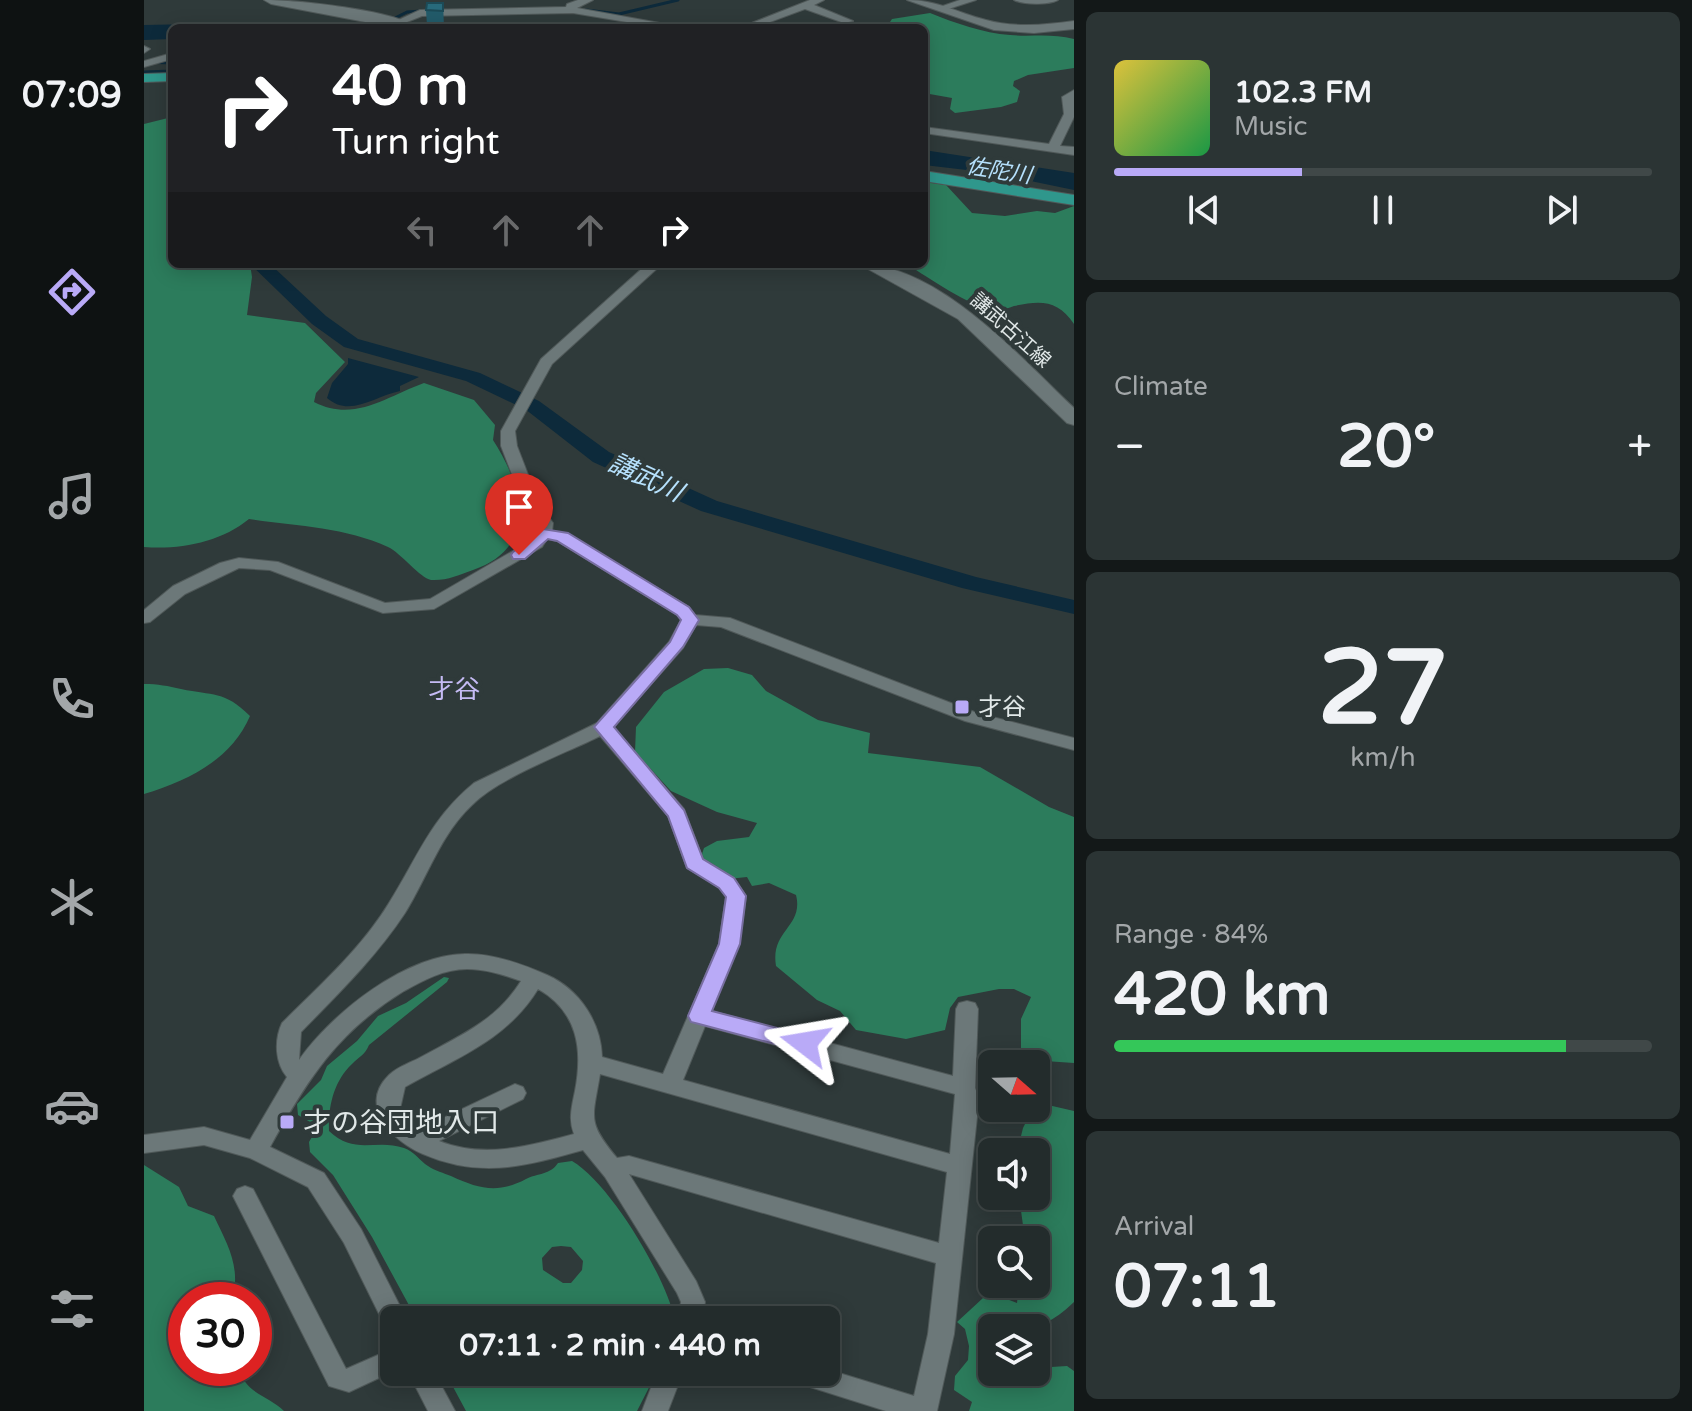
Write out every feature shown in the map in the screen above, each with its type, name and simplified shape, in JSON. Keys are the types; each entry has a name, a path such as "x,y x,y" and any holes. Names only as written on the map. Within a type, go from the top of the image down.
{"main road":[{"path":"271,0 397,23"},
{"path":"914,0 969,20 1003,27 1040,29 1074,25"},
{"path":"144,78 168,77"},
{"path":"928,177 1074,200"},
{"name":"講武古江線","path":"876,268 938,298 964,315 1074,419"}],"street":[{"path":"572,9 588,0"},
{"path":"754,24 819,0"},
{"path":"942,8 971,0"},
{"path":"1019,0 1053,0"},
{"path":"804,5 848,21"},
{"path":"397,23 420,13 572,9 659,24"},
{"path":"144,57 166,58"},
{"path":"144,64 166,58"},
{"path":"1053,148 1070,114 1068,97 1074,93"},
{"path":"928,131 1074,151"},
{"path":"144,618 179,590 226,566 239,563 272,565 383,608 434,604 536,544 543,534 545,523 531,503 507,439 524,400 549,357 650,268"},
{"path":"543,534 562,537 683,611 690,620 724,622 971,717 1074,744"},
{"path":"299,1076 288,1063 290,1029 357,961 397,908 446,820 481,787 603,727 677,644 690,620"},
{"path":"603,727 677,814 694,863 727,883 736,896 729,944 670,1084"},
{"path":"256,1151 299,1076 333,1030 352,1014 437,965 479,960 534,978 560,990 587,1032 593,1063 582,1129 611,1168 687,1288 692,1306"},
{"path":"534,978 516,1007 497,1025 397,1081 389,1096 389,1110 396,1125 417,1141 449,1156 484,1162 515,1158 588,1139"},
{"path":"840,1385 924,1411 940,1345 968,1098 964,1088 967,1009"},
{"path":"699,1016 964,1088"},
{"path":"593,1063 959,1166"},
{"path":"417,1141 515,1093"},
{"path":"144,1144 204,1136 256,1151 316,1180 353,1236 388,1306"},
{"path":"611,1168 629,1165 949,1256"},
{"path":"245,1196 338,1378 349,1381 380,1366"},
{"path":"429,1386 442,1411"},
{"path":"655,1411 665,1386"}],"green space":[{"path":"930,13 990,32 1074,39 1074,68 1028,75 1014,81 1013,86 1020,91 1017,102 955,113 950,109 952,98 928,94 928,24 889,24 892,19"},
{"path":"168,118 168,268 251,268 247,315 305,323 345,362 316,393 314,402 329,408 357,409 424,383 474,400 495,425 493,440 512,477 519,514 517,531 508,547 494,560 458,576 431,580 393,550 372,540 320,528 249,519 226,534 200,543 144,547 144,124"},
{"path":"928,183 946,185 972,213 1005,216 1037,211 1055,213 1074,206 1074,324 1062,310 1048,304 1033,303 998,310 961,297 913,268 928,268"},
{"path":"728,668 752,675 766,691 818,720 870,733 868,753 980,767 1049,807 1074,817 1074,1063 1050,1061 1050,1050 1021,1049 1021,1019 1031,997 1014,989 958,997 950,1008 945,1030 906,1039 856,1030 840,1011 817,1000 776,966 778,944 795,915 796,895 769,883 752,886 747,877 728,879 711,874 701,857 704,848 717,841 749,837 757,823 717,812 671,791 635,752 636,727 664,692 704,669"},
{"path":"144,684 218,695 250,716 232,744 207,766 177,782 144,794"},
{"path":"444,977 449,978 369,1045 346,1071 333,1094 329,1131 348,1143 404,1148 434,1169 488,1188 516,1184 548,1172 558,1163 572,1161 587,1172 619,1210 648,1257 671,1306 409,1306 372,1237 333,1175 310,1152 309,1142 316,1130 312,1123 298,1115 297,1104 321,1080 327,1066 357,1041 378,1016 406,1003","holes":["561,1246 571,1247 583,1261 582,1270 571,1283 563,1283 543,1270 542,1258 552,1247"]},
{"path":"1050,1105 1074,1111 1074,1302 1050,1320 1050,1314 978,1314 978,1386 1050,1386 1050,1366 1067,1366 1074,1371 1074,1411 969,1411 972,1402 954,1390 955,1376 968,1360 969,1346 965,1329 957,1322 983,1298 1004,1298 1017,1303 1018,1298 1050,1298 1050,1226 1023,1226 1021,1210 1050,1210 1050,1138 1020,1138 1026,1122 1050,1122"},
{"path":"144,1165 179,1187 188,1206 214,1216 235,1271 235,1282 168,1282 168,1386 249,1386 284,1411 144,1411"},
{"path":"453,1386 650,1386 637,1411 466,1411"}],"water":[{"path":"144,25 168,25 168,39 144,40"},
{"name":"佐陀川","path":"928,151 1074,173 1074,190 992,173 928,165"},
{"path":"348,358 419,377 400,386 400,391 363,404 336,404 327,398 332,383 348,364"}],"building":[{"path":"427,3 443,3 443,11 426,10"}],"waterway":[{"path":"586,10 619,14 678,0"},
{"path":"393,19 407,12 422,11"},
{"name":"講武川","path":"144,62 168,63"},
{"path":"144,72 168,71"},
{"name":"講武川","path":"263,268 319,320 351,343 473,377 532,405 601,457 709,506 970,583 1074,607"}],"place":[{"name":"才谷","path":"962,707"},
{"name":"才の谷団地入口","path":"287,1122"}],"district":[{"name":"才谷","path":"454,689"}],"route":[{"path":"519,555 536,544 543,534 562,537 657,598 683,611 690,620 688,629 677,644 603,727 672,806 687,834 694,863 727,883 736,896 729,944 699,1016 805,1043"}]}
